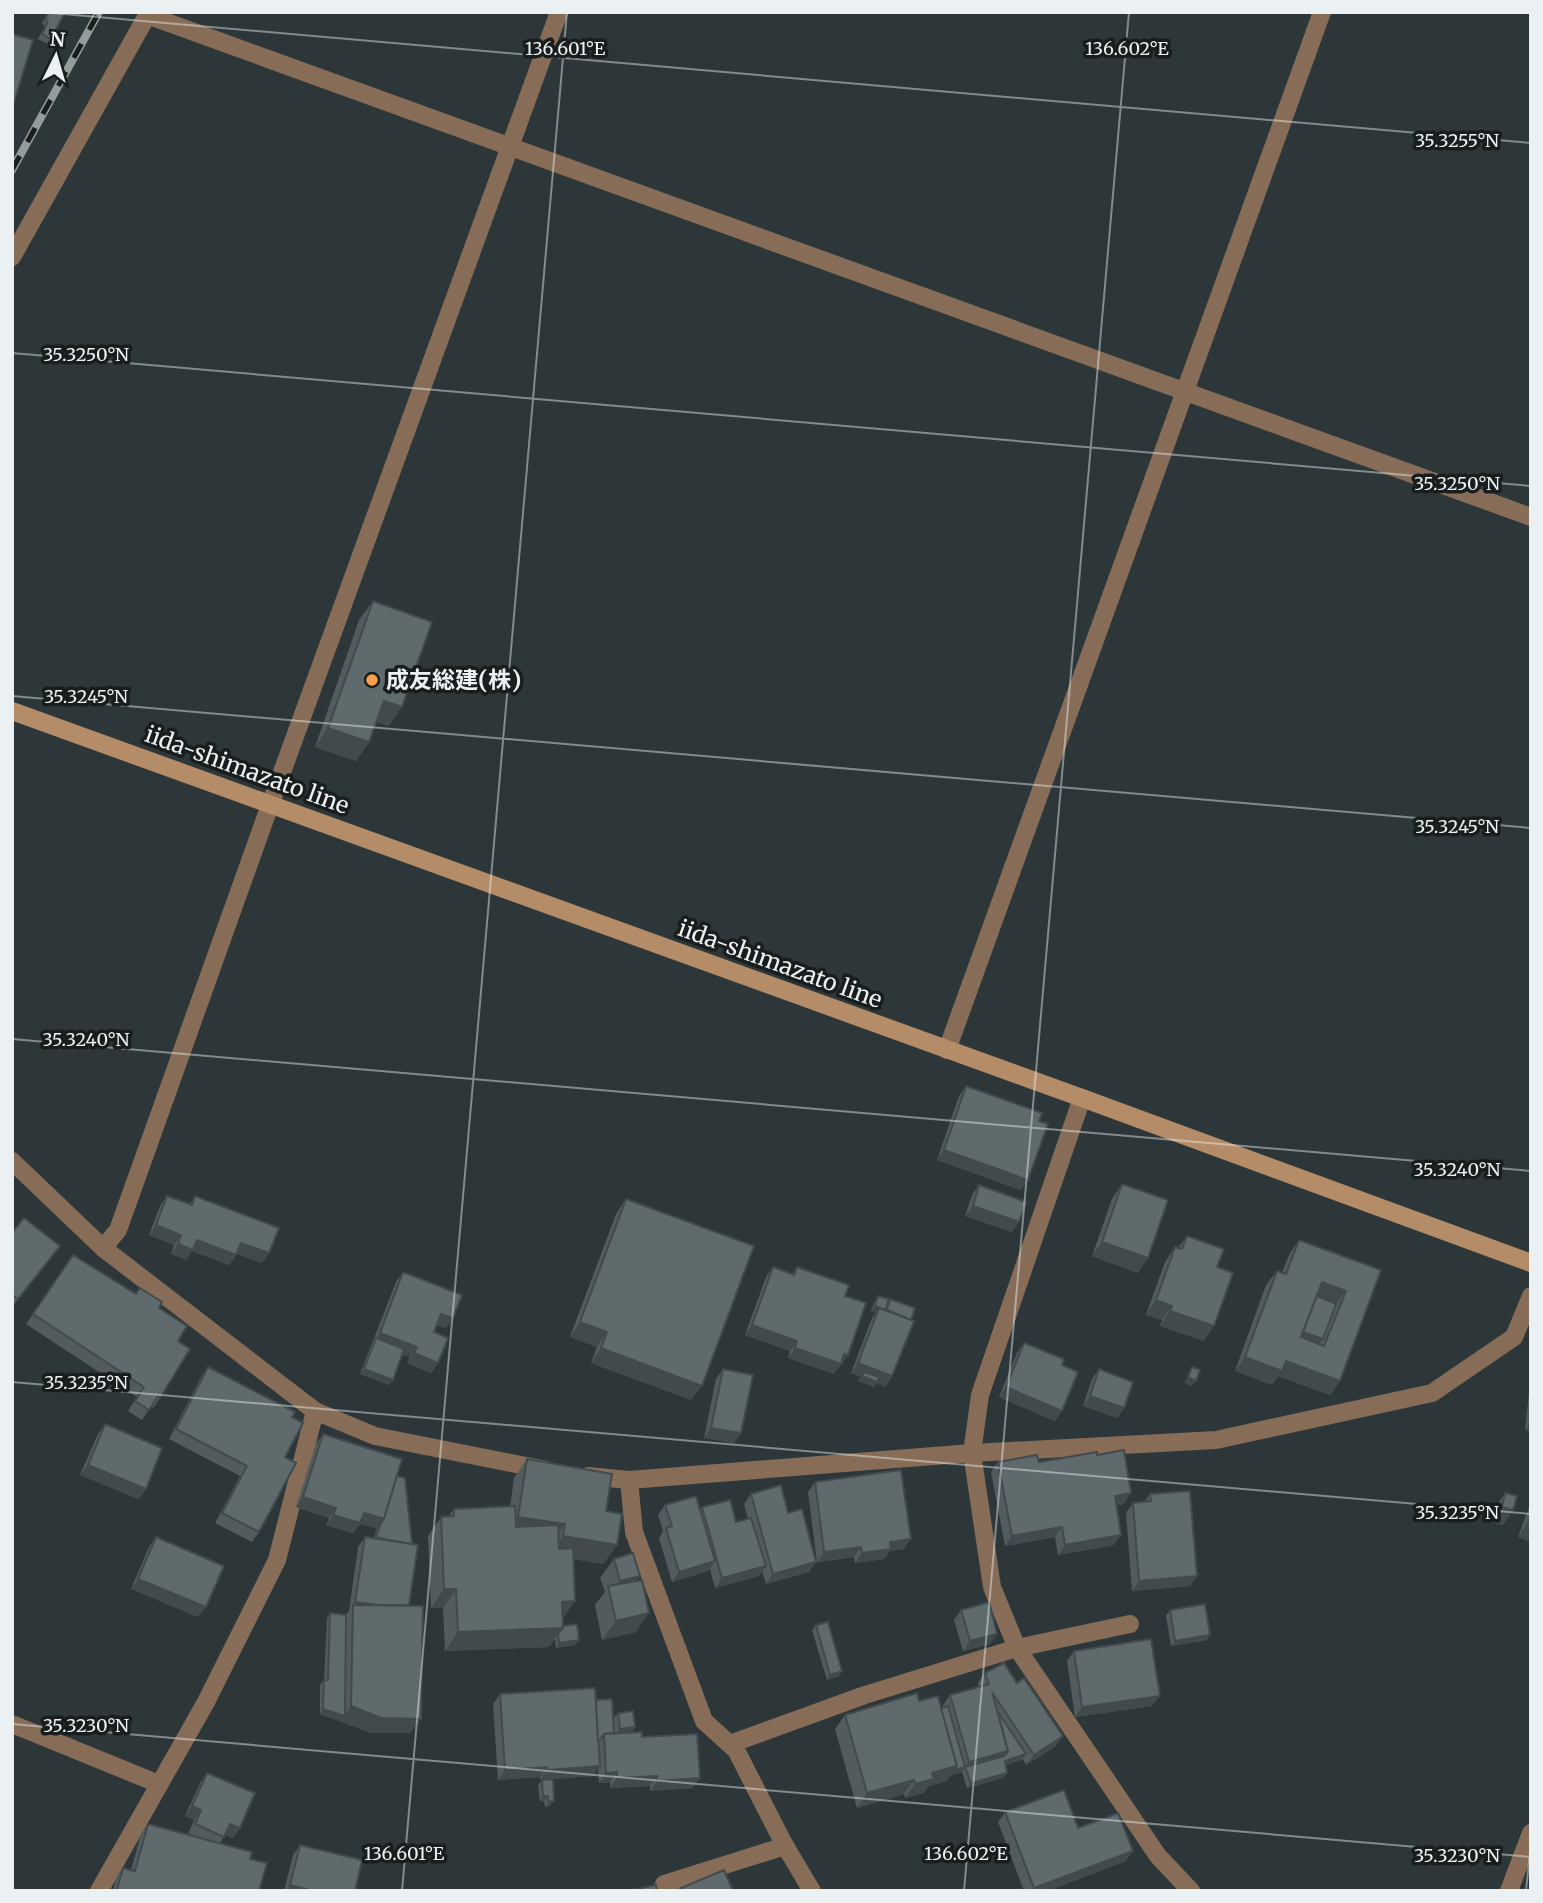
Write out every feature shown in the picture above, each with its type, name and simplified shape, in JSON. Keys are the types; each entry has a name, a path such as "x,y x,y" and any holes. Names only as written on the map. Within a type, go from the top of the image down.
{"main road":[{"name":"iida-shimazato line","path":"12,711 1531,1263"}],"street":[{"path":"103,1248 118,1230 559,12"},
{"path":"947,1051 1322,12"},
{"path":"12,257 148,14 1531,517"},
{"path":"1082,1098 980,1395 972,1453 992,1587 1017,1648 1158,1856 1191,1891"},
{"path":"12,1161 103,1248 316,1411 374,1436 565,1473 629,1480 972,1453 1216,1440 1432,1392 1514,1337 1531,1296"},
{"path":"99,1891 206,1702 276,1560 316,1411"},
{"path":"629,1480 634,1532 704,1721 736,1750 784,1844 812,1891"},
{"path":"730,1744 864,1695 1017,1648 1130,1624"},
{"path":"12,1724 159,1784"},
{"path":"1509,1891 1531,1833"},
{"path":"666,1891 664,1884 785,1846 784,1844"}],"building":[{"path":"49,12 65,12 51,39 42,34"},
{"path":"12,34 33,40 12,109"},
{"name":"成友総建(株)","path":"373,601 432,622 402,707 384,701 369,742 328,728"},
{"path":"966,1086 1042,1113 1039,1121 1048,1124 1028,1180 944,1150"},
{"path":"1122,1184 1168,1200 1148,1258 1102,1242"},
{"path":"979,1185 1026,1202 1019,1222 973,1206"},
{"path":"167,1196 192,1205 195,1196 279,1228 269,1253 241,1243 236,1255 197,1240 193,1250 178,1244 181,1235 156,1225"},
{"path":"626,1199 754,1246 702,1386 601,1348 607,1332 580,1322"},
{"path":"24,1218 60,1246 18,1299 12,1295 12,1233"},
{"path":"1187,1236 1224,1249 1217,1267 1233,1273 1214,1326 1170,1311 1172,1306 1156,1300 1175,1247 1182,1249"},
{"path":"1299,1240 1381,1270 1340,1381 1286,1361 1282,1371 1245,1357 1277,1271 1286,1274","holes":["1322,1282 1346,1291 1324,1346 1301,1337"]},
{"path":"73,1255 136,1294 140,1288 162,1302 159,1308 187,1326 178,1341 190,1349 160,1398 158,1396 149,1410 135,1401 144,1387 33,1314"},
{"path":"773,1267 794,1275 797,1267 849,1285 845,1296 866,1303 848,1355 844,1354 841,1364 795,1348 797,1341 752,1325"},
{"path":"403,1272 462,1295 453,1318 441,1314 434,1332 448,1338 438,1363 414,1353 417,1347 380,1333"},
{"path":"878,1296 889,1299 885,1310 875,1306"},
{"path":"1317,1296 1336,1304 1323,1339 1303,1332"},
{"path":"890,1299 915,1308 911,1320 887,1310"},
{"path":"879,1308 914,1321 892,1376 858,1363"},
{"path":"376,1338 404,1349 393,1380 364,1369"},
{"path":"1024,1343 1064,1359 1062,1365 1078,1372 1062,1411 1006,1387"},
{"path":"208,1367 295,1412 292,1417 303,1423 285,1457 296,1463 259,1532 222,1513 247,1466 176,1429"},
{"path":"1192,1367 1200,1370 1196,1381 1188,1377"},
{"path":"723,1369 753,1375 741,1433 711,1428"},
{"path":"1099,1369 1133,1382 1124,1408 1090,1396"},
{"path":"864,1372 879,1377 877,1382 862,1376"},
{"path":"105,1424 162,1448 146,1489 88,1465"},
{"path":"323,1434 402,1459 384,1519 364,1513 360,1523 333,1515 336,1508 303,1497"},
{"path":"1124,1450 1131,1493 1115,1496 1121,1535 1065,1545 1062,1527 1012,1536 998,1462 1037,1455 1039,1462"},
{"path":"527,1459 612,1474 606,1511 622,1514 617,1545 563,1536 565,1524 518,1517"},
{"path":"901,1470 911,1539 890,1542 891,1549 862,1553 861,1547 824,1552 815,1482"},
{"path":"397,1476 405,1478 412,1544 376,1537"},
{"path":"781,1485 788,1513 802,1509 816,1562 773,1574 751,1494"},
{"path":"1190,1491 1197,1576 1139,1581 1133,1503 1151,1501 1150,1494"},
{"path":"1505,1493 1517,1496 1513,1510 1502,1507"},
{"path":"696,1496 715,1561 679,1572 666,1528 672,1526 665,1505"},
{"path":"730,1500 736,1522 751,1518 766,1566 722,1578 702,1507"},
{"path":"515,1506 516,1527 558,1525 559,1549 573,1548 575,1601 562,1602 563,1628 458,1632 456,1589 444,1589 441,1517 454,1516 454,1509"},
{"path":"156,1537 224,1566 206,1607 138,1579"},
{"path":"365,1537 418,1545 409,1605 355,1602"},
{"path":"633,1553 640,1576 620,1581 614,1559"},
{"path":"642,1580 649,1613 616,1621 608,1586"},
{"path":"989,1602 997,1634 970,1641 961,1610"},
{"path":"1205,1604 1210,1635 1175,1641 1170,1610"},
{"path":"353,1605 423,1606 421,1719 381,1718 351,1706"},
{"path":"330,1613 346,1615 345,1716 323,1709 324,1680 328,1680"},
{"path":"828,1622 842,1671 830,1675 816,1625"},
{"path":"577,1624 579,1640 559,1643 558,1634 563,1626"},
{"path":"1151,1639 1160,1696 1082,1707 1074,1651"},
{"path":"1004,1663 1017,1683 1024,1678 1063,1736 1034,1755 992,1692 1008,1751 969,1762 950,1695 989,1684 985,1673"},
{"path":"595,1688 600,1766 505,1770 500,1694"},
{"path":"917,1693 919,1701 938,1696 957,1766 932,1773 934,1779 915,1784 914,1780 867,1793 845,1715"},
{"path":"612,1699 614,1733 604,1734 598,1740 596,1700"},
{"path":"948,1706 965,1767 955,1770 957,1766 941,1708"},
{"path":"633,1711 635,1727 620,1729 618,1713"},
{"path":"998,1712 1026,1754 1005,1761 1007,1773 971,1783 965,1767 1005,1756 1008,1751"},
{"path":"642,1732 642,1737 697,1734 700,1778 657,1781 657,1776 617,1778 617,1772 606,1773 604,1734"},
{"path":"207,1773 255,1793 240,1828 230,1824 224,1837 195,1824 201,1810 192,1806"},
{"path":"553,1779 554,1801 549,1802 548,1796 543,1796 542,1780"},
{"path":"1064,1790 1078,1828 1118,1813 1133,1851 1034,1888 1005,1812"},
{"path":"148,1824 252,1852 250,1859 267,1863 259,1891 117,1890 123,1868 135,1871"},
{"path":"300,1845 362,1860 355,1891 314,1891 290,1885"},
{"path":"724,1870 733,1891 682,1891 681,1888"},
{"path":"656,1885 657,1891 627,1891"}],"railway":[{"path":"12,170 99,12"}],"place":[{"name":"成友総建(株)","path":"372,680"}]}
